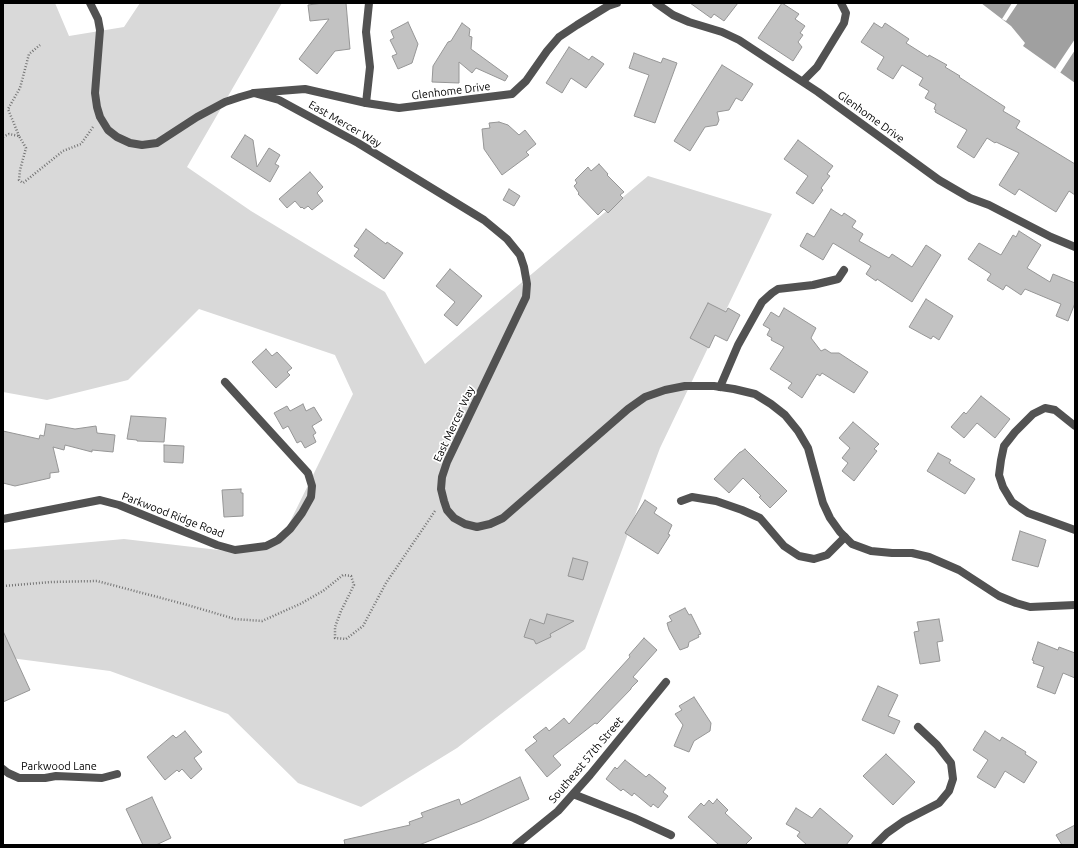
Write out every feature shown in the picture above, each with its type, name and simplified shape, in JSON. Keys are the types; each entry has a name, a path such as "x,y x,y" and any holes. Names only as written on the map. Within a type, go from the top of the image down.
{"street":[{"path":"90,3 98,19 100,30 95,92 100,117 108,130 116,137 130,143 142,145 157,143 225,102 254,93"},
{"path":"366,103 370,67 366,32 369,3"},
{"name":"Glenhome Drive","path":"254,93 305,89 366,103 398,108 512,94 526,81 547,51 559,37 577,24 608,6 617,3"},
{"name":"Glenhome Drive","path":"656,3 673,15 689,22 722,32 739,40 803,81 939,180 970,198 989,205 1050,237 1075,247"},
{"path":"803,81 817,67 844,23 846,13 841,3"},
{"name":"East Mercer Way","path":"254,93 279,100 358,143 484,220 507,239 520,255 527,284 526,297 442,477 444,501 447,510 454,518 465,524 477,527 490,524 503,518 628,409 645,397 665,390 685,386 720,387 755,394 785,415 798,431 808,448 823,503 830,518 840,532 852,544 871,551 912,553 929,557 958,570 999,596 1030,607 1075,605"},
{"path":"720,387 738,345 762,302 778,289 813,285 838,279 844,270"},
{"name":"Parkwood Ridge Road","path":"3,519 100,500 119,505 217,545 235,550 266,546 278,540 290,529 302,513 311,497 312,486 308,473 225,382"},
{"path":"1075,426 1055,410 1045,408 1033,414 1015,432 1004,446 999,475 1003,487 1012,502 1028,513 1075,530"},
{"path":"681,501 692,497 716,501 760,518 784,546 798,556 814,559 827,555 845,537"},
{"name":"Southeast 57th Street","path":"516,845 558,811 666,682"},
{"path":"875,845 887,833 904,821 939,803 949,791 953,779 951,763 937,745 918,728"},
{"name":"Parkwood Lane","path":"3,769 8,774 19,778 56,776 102,778 117,774"},
{"path":"573,794 634,818 671,835"}],"path":[{"path":"40,46 29,54 20,88 8,109 19,136 26,148 19,180 24,183 63,151 81,144 100,117"},
{"path":"3,137 9,134 19,136"},
{"path":"3,586 52,582 97,581 235,619 262,621 300,604 323,591 343,575 351,576 354,585 341,611 335,628 335,638 346,639 362,626 386,583 436,509 444,501"}],"shaded area":[{"path":"55,3 69,36 124,27 140,3 282,3 187,167 251,211 385,292 425,364 648,176 772,214 660,448 585,649 457,748 361,807 298,783 228,714 110,671 3,657 3,550 124,539 236,552 283,536 353,394 335,355 199,309 128,380 47,400 3,392 3,4"},
{"path":"981,3 1075,3 1075,83 1023,46 1025,43 1011,26"}],"pier":[{"path":"1012,3 1018,3 1006,21 1002,19"},
{"path":"1075,39 1075,50 1060,73 1055,69"}],"building":[{"path":"323,3 346,3 350,49 335,51 317,74 299,59 329,19 310,21 308,5"},
{"path":"690,3 738,3 724,21 714,14 711,18"},
{"path":"782,3 799,14 795,19 805,26 800,33 803,35 798,42 802,47 793,61 758,38"},
{"path":"408,22 418,44 412,63 398,69 392,56 397,54 390,40 394,38 391,31"},
{"path":"462,23 470,29 469,36 472,37 471,49 508,76 505,81 476,68 472,73 459,62 459,83 432,82 433,66"},
{"path":"874,23 882,28 885,23 909,39 906,43 928,57 929,55 947,65 945,67 1005,107 1003,111 1020,121 1016,128 1075,164 1075,195 1069,191 1056,212 1019,189 1015,195 999,185 1019,153 987,138 974,158 957,147 967,130 935,112 936,110 934,109 936,104 925,98 929,91 919,85 923,78 902,65 893,79 877,69 884,57 861,42"},
{"path":"569,47 589,60 592,56 604,64 586,88 571,78 562,93 546,83"},
{"path":"634,53 661,63 663,58 677,63 655,123 634,116 649,75 629,68"},
{"path":"722,65 753,84 742,101 736,98 729,110 717,112 719,120 717,125 705,127 690,151 674,141"},
{"path":"499,122 508,125 519,135 525,130 536,144 526,152 529,155 502,175 484,149 482,129 490,128 489,123"},
{"path":"245,135 253,140 257,167 269,148 280,155 275,164 279,166 270,182 231,157"},
{"path":"798,140 833,166 827,174 830,176 821,188 823,190 813,204 796,193 808,176 784,159"},
{"path":"599,164 608,174 607,175 624,192 620,195 623,198 608,213 604,209 598,215 578,194 579,193 574,186 577,183 575,180 588,167 591,171"},
{"path":"310,172 323,187 317,193 323,201 312,210 308,206 304,209 302,207 301,208 295,201 287,208 279,199"},
{"path":"509,189 520,196 514,206 503,200"},
{"path":"831,209 842,216 844,213 856,221 852,227 863,234 859,241 889,258 892,254 912,267 926,245 941,255 912,302 877,279 876,281 866,274 871,266 833,243 823,260 800,246 807,233 814,237"},
{"path":"366,229 386,244 387,242 403,253 384,279 354,256 359,249 354,246"},
{"path":"1019,231 1041,245 1027,268 1050,282 1053,274 1075,283 1075,303 1068,321 1056,316 1061,304 1025,289 1021,295 1006,285 1003,290 987,280 991,274 968,259 979,243 1001,255 1013,235 1016,237"},
{"path":"450,269 482,296 457,326 444,315 455,302 436,286"},
{"path":"926,299 953,316 939,340 933,336 931,339 909,327"},
{"path":"708,303 726,312 728,308 740,315 727,341 715,335 709,348 690,338"},
{"path":"784,308 816,328 811,338 821,351 825,349 831,353 839,353 868,372 854,393 822,373 820,376 817,374 802,398 788,388 792,383 770,369 784,347 771,340 772,338 767,335 770,329 763,325 771,312 779,317"},
{"path":"266,349 272,356 277,352 292,368 287,372 290,375 276,388 252,362"},
{"path":"981,396 1010,419 995,438 977,423 964,438 951,427 964,412 966,414"},
{"path":"303,404 306,411 314,407 322,420 312,426 316,433 313,435 316,442 305,448 301,441 297,443 288,426 283,429 274,413 287,406 290,411"},
{"path":"131,416 166,418 164,442 127,439"},
{"path":"853,422 879,444 874,449 877,451 854,481 842,471 848,463 842,458 850,448 839,438"},
{"path":"46,424 75,429 96,426 97,433 115,435 113,452 92,450 92,452 65,445 64,450 53,447 59,472 50,473 50,478 15,486 3,483 3,431 39,439 40,435 44,436"},
{"path":"164,445 184,446 183,463 164,462"},
{"path":"745,449 787,491 770,508 759,497 761,496 743,478 729,493 714,479 740,452"},
{"path":"938,453 951,460 949,463 975,479 965,494 927,471"},
{"path":"241,489 241,493 243,493 243,516 224,517 222,490"},
{"path":"645,500 657,508 654,513 672,525 668,534 670,535 658,554 625,533"},
{"path":"1020,531 1046,540 1038,567 1012,560"},
{"path":"573,558 588,562 583,580 568,576"},
{"path":"685,608 689,615 691,614 701,634 698,635 699,637 689,642 688,647 680,650 669,630 667,623 672,621 669,616"},
{"path":"547,614 574,621 550,634 551,637 536,644 534,640 524,637 530,619 544,624"},
{"path":"939,619 943,641 937,642 940,661 920,664 914,632 919,631 917,622"},
{"path":"3,631 30,690 3,702"},
{"path":"644,638 657,650 633,677 638,681 597,724 595,723 553,756 561,765 547,777 525,750 537,741 533,737 546,727 549,731 564,718 569,724 630,657 629,655"},
{"path":"1038,642 1058,650 1059,647 1075,653 1075,678 1063,673 1055,694 1037,687 1044,667 1033,663 1034,661 1032,660"},
{"path":"878,686 898,695 888,716 900,721 894,734 862,720"},
{"path":"694,697 711,723 710,731 694,741 689,752 674,746 683,725 675,714 682,710 679,706"},
{"path":"185,731 202,752 194,758 202,769 191,779 182,769 179,772 177,770 165,780 147,757 173,735 176,738"},
{"path":"985,731 1000,741 1002,737 1026,752 1025,754 1037,762 1024,783 1005,771 995,788 977,777 988,760 973,750"},
{"path":"886,754 915,782 893,805 863,776"},
{"path":"625,760 646,777 649,774 666,788 663,792 668,796 658,808 653,804 651,807 634,793 632,796 623,789 621,791 606,779 615,767 617,769"},
{"path":"520,777 529,799 480,821 419,845 345,845 344,840 410,825 409,822 423,817 421,813 459,799 461,805"},
{"path":"152,797 171,838 156,845 143,845 126,809"},
{"path":"717,799 728,810 725,813 752,838 745,845 719,845 688,817 701,803 704,806 709,800 713,804"},
{"path":"796,808 812,818 820,808 853,836 846,845 807,845 797,836 800,832 786,824"},
{"path":"1075,825 1075,845 1062,845 1056,835"}]}
